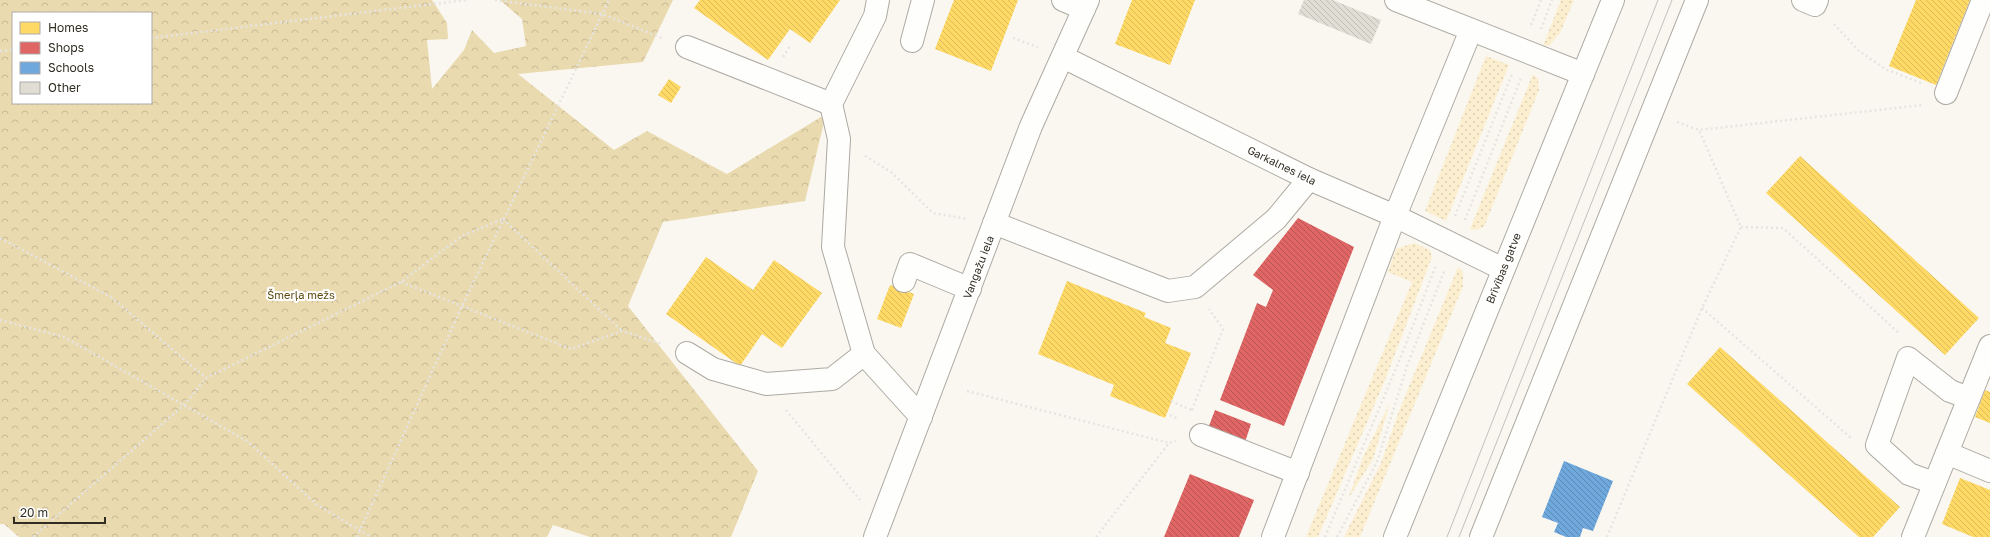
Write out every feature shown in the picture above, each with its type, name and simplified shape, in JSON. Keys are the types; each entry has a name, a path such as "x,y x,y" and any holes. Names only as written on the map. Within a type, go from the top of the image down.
{"main road":[{"path":"878,0 874,16 832,104 839,139 833,248 864,354 921,417"},
{"path":"912,41 923,0"},
{"path":"1063,0 1086,5"},
{"name":"Brīvības gatve","path":"1395,537 1502,270 1613,0"},
{"path":"1482,537 1697,0"},
{"path":"1946,92 1982,23 1983,0"},
{"path":"1403,1 1471,30 1583,74"},
{"name":"Vangažu iela","path":"880,535 921,417 1031,126 1054,53 1086,5"},
{"path":"1273,537 1395,216 1471,30"},
{"path":"687,47 832,104"},
{"name":"Garkalnes iela","path":"1054,53 1309,179 1395,216 1502,270"},
{"path":"994,223 1168,291 1195,287 1276,219 1309,179"},
{"path":"904,281 910,264 970,289"},
{"path":"1913,537 1990,346"},
{"path":"687,353 713,369 766,384 832,379 864,354"},
{"path":"1934,483 1909,474 1877,445 1908,358 1950,391 1969,398"},
{"path":"1201,434 1298,473"},
{"path":"1947,453 1990,471"}],"path":[{"path":"152,38 466,0"},
{"path":"495,0 602,14 687,47"},
{"path":"357,537 462,306 609,0"},
{"path":"1325,537 1450,243 1526,52 1541,0"},
{"path":"1337,537 1377,462 1407,366 1450,243 1526,52 1552,0"},
{"path":"1673,120 1699,130 1942,102 1946,92 1885,69 1859,51 1812,2"},
{"path":"1013,38 1054,53"},
{"path":"0,51 12,50"},
{"path":"1607,537 1702,308 1741,227 1699,130"},
{"path":"839,139 891,172 933,213 994,223"},
{"path":"33,537 184,405 206,378 401,282 462,236 503,219"},
{"path":"503,219 622,331 687,353"},
{"path":"1741,227 1783,228 1899,334 1908,358"},
{"path":"0,238 111,297 206,378"},
{"path":"401,282 572,349 622,331"},
{"path":"1189,416 1223,329 1195,287"},
{"path":"1702,308 1860,446 1877,445"},
{"path":"0,320 64,337 247,441 316,504 361,529 371,537"},
{"path":"766,384 865,506 880,535"},
{"path":"967,391 1169,443 1201,434"},
{"path":"1170,415 1181,420"},
{"path":"1096,537 1169,443"}],"shaded area":[{"path":"1561,0 1574,0 1560,33 1550,45 1543,46"},
{"path":"1486,56 1509,65 1446,221 1425,211"},
{"path":"1533,74 1538,79 1539,90 1484,227 1475,230 1470,229"},
{"path":"1414,243 1430,250 1432,257 1385,380 1318,537 1306,537 1412,282 1388,272 1396,249"},
{"path":"1458,267 1463,272 1463,286 1360,537 1344,537 1381,463 1399,411"},
{"path":"1390,403 1373,459 1348,499 1364,455"}],"green space":[{"name":"Šmerļa mežs","path":"0,0 432,0 447,23 448,39 427,40 432,89 464,50 472,30 494,53 526,46 522,19 500,0 673,0 643,62 518,74 614,150 647,131 727,174 826,114 805,201 663,222 628,306 758,471 731,537 590,537 553,525 547,537 19,537 4,524 0,524"}],"building: Homes":[{"path":"700,0 840,0 810,43 790,29 768,60 694,8"},
{"path":"954,0 1018,0 991,71 935,49"},
{"path":"1132,0 1195,0 1170,65 1115,44"},
{"path":"1916,0 1970,0 1936,85 1889,66"},
{"path":"669,79 681,87 671,103 658,95"},
{"path":"1800,156 1979,318 1945,355 1766,193"},
{"path":"706,257 753,290 774,260 822,293 782,348 762,334 740,366 666,314"},
{"path":"1067,281 1146,313 1144,317 1171,328 1165,343 1191,353 1165,418 1110,396 1114,385 1038,354"},
{"path":"890,285 914,294 901,328 877,319"},
{"path":"1720,347 1900,507 1873,537 1859,537 1687,384"},
{"path":"1985,390 1990,392 1990,423 1975,417"},
{"path":"1960,478 1990,490 1990,537 1973,537 1942,524"}],"building: Shops":[{"path":"1298,218 1354,247 1284,426 1220,400 1257,303 1266,307 1273,290 1253,275"},
{"path":"1215,410 1251,424 1244,445 1207,431"},
{"path":"1190,474 1254,500 1239,537 1164,537"}],"building: Schools":[{"path":"1564,461 1613,481 1593,531 1583,528 1580,537 1566,537 1554,532 1558,523 1542,517"}],"building: Other":[{"path":"1304,0 1333,0 1381,20 1371,44 1298,14"}],"tram line":[{"path":"1447,537 1658,0"},
{"path":"1459,537 1672,0"}]}
